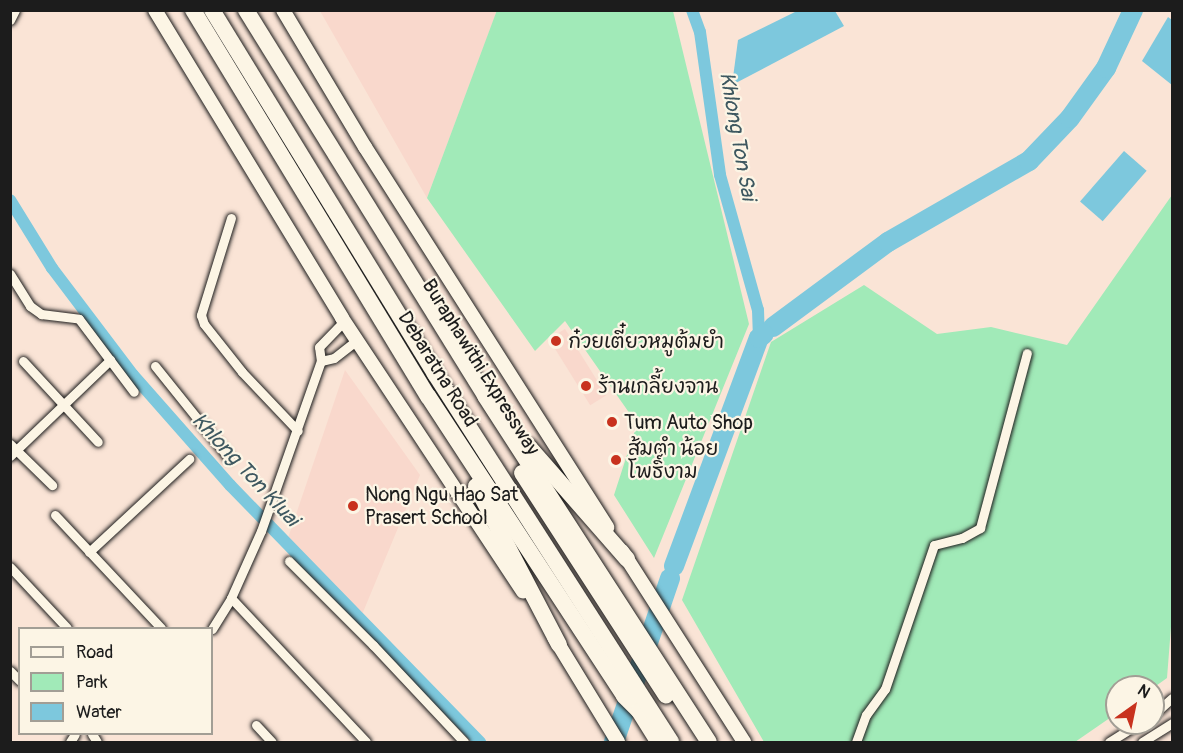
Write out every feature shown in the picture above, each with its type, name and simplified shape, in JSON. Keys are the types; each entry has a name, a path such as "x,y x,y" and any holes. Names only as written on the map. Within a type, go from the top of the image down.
{"highway":[{"name":"Debaratna Road","path":"193,10 428,396 624,696 639,711 658,742"},
{"path":"212,10 441,384 671,742"},
{"name":"Buraphawithi Expressway","path":"236,10 464,383 696,742"},
{"name":"Debaratna Road","path":"246,10 485,396 709,742"},
{"path":"428,396 559,645"},
{"path":"485,396 627,560"}],"main road":[{"path":"155,10 344,321 559,645 618,742"},
{"path":"283,10 371,157 744,742"}],"street":[{"path":"10,20 15,10"},
{"path":"231,218 201,315 204,324 242,372 298,431"},
{"path":"10,274 35,310 48,316 70,316 79,319 134,392"},
{"path":"213,627 249,563 298,431 321,361 320,347 344,321"},
{"path":"321,361 333,358 357,340"},
{"path":"856,742 866,715 885,689 933,545 962,538 980,528 1027,353"},
{"path":"52,485 13,450 64,406 110,360"},
{"path":"23,361 98,442"},
{"path":"155,366 229,458"},
{"path":"89,552 189,459"},
{"path":"55,514 159,627"},
{"path":"289,561 373,645 464,742"},
{"path":"10,567 67,627"},
{"path":"231,598 366,742"},
{"path":"1142,742 1173,723"},
{"path":"256,725 272,742"}],"shaded area":[{"path":"320,11 497,11 427,198"},
{"path":"565,329 606,395 590,405 549,339"},
{"name":"Nong Ngu Hao Sat Prasert School","path":"345,370 420,475 361,617 288,538"}],"green space":[{"path":"497,10 673,11 749,324 654,558 614,495 637,424 565,321 535,351 427,198"},
{"path":"1172,195 1172,614 1167,678 1165,679 1165,675 1105,675 1105,721 1075,742 764,742 682,600 771,342 864,285 937,334 991,327 1067,345"}],"water":[{"path":"799,10 835,11 844,26 732,85 738,40"},
{"path":"1168,17 1172,20 1172,85 1142,61"},
{"path":"1124,151 1147,171 1103,221 1080,202"}],"waterway":[{"name":"Khlong Ton Sai","path":"692,10 700,32 720,175 758,310 759,338"},
{"path":"773,327 888,242 1029,161 1070,118 1106,68 1133,10"},
{"name":"Khlong Ton Kluai","path":"10,200 52,268 133,375 230,485 480,742"},
{"path":"674,566 759,338 764,334"},
{"path":"614,742 670,578"}],"place":[{"name":"ก๋วยเตี๋ยวหมูต้มยำ","path":"556,341"},
{"name":"ร้านเกลี้ยงจาน","path":"586,386"},
{"name":"Tum Auto Shop","path":"612,422"},
{"name":"ส้มตำ น้อย โพธิ์งาม","path":"616,460"},
{"name":"Nong Ngu Hao Sat Prasert School","path":"353,506"}]}
